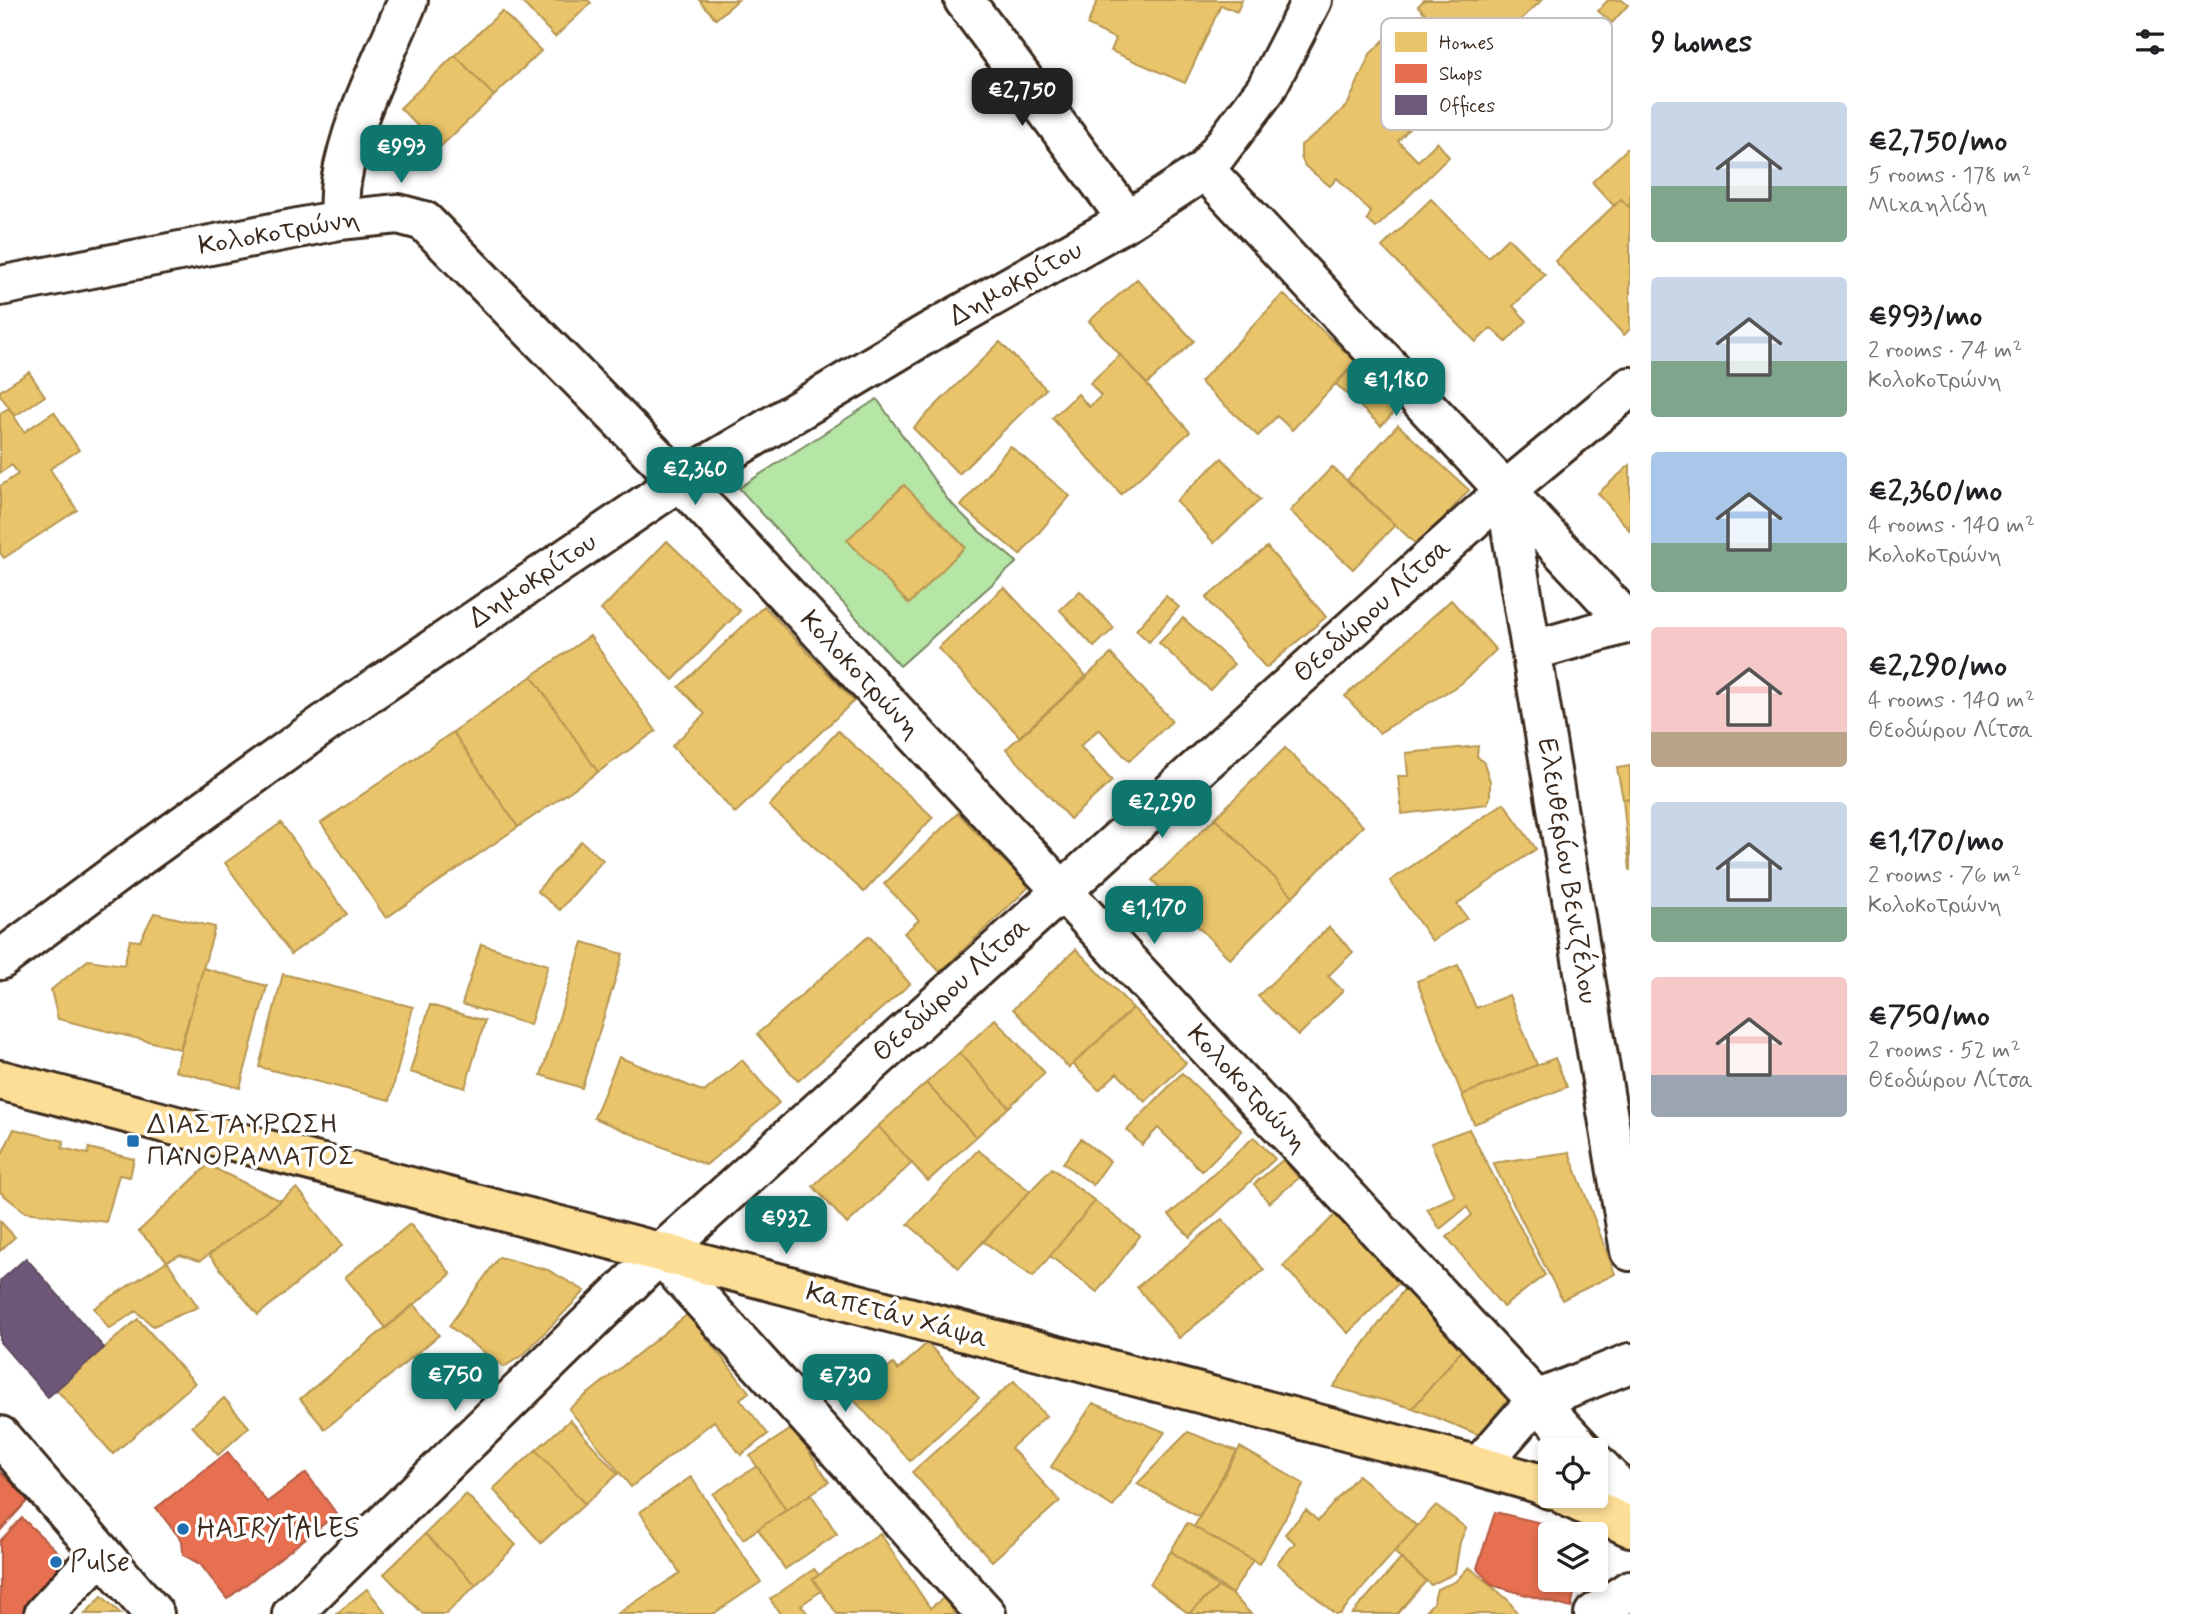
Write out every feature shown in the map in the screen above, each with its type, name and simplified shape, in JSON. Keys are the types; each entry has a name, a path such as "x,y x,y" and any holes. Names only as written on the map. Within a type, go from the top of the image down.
{"main road":[{"name":"Καπετάν Χάψα","path":"0,1080 1538,1483"},
{"path":"1591,1508 1630,1527"}],"street":[{"path":"339,220 340,186 347,155 408,0"},
{"path":"964,0 1128,220"},
{"name":"Δημοκρίτου","path":"0,960 345,709 680,481 926,334 1128,220 1205,170 1266,89 1312,0"},
{"path":"1205,170 1629,624 1531,651"},
{"name":"Κολοκοτρώνη","path":"0,286 339,220 398,214 424,221 680,481 1572,1438"},
{"name":"Θεοδώρου Λίτσα","path":"292,1614 660,1254 1505,491 1630,387"},
{"name":"Ελευθερίου Βενιζέλου","path":"1505,491 1630,1251"},
{"path":"660,1254 986,1614"},
{"path":"1479,1466 1537,1400 1630,1363"},
{"path":"0,1436 154,1614"},
{"path":"1608,1476 1630,1499"},
{"path":"44,1614 101,1553"},
{"path":"1594,1614 1630,1590"}],"green space":[{"path":"877,399 948,500 979,531 1017,562 900,666 739,488"}],"building: Homes":[{"path":"520,0 588,0 591,3 555,37"},
{"path":"699,0 738,0 716,19"},
{"path":"1098,0 1242,0 1237,12 1221,5 1185,83 1111,51 1116,39 1087,25"},
{"path":"1424,0 1542,0 1523,18 1429,18 1418,6"},
{"path":"1608,0 1622,0 1628,5 1612,23 1612,18 1606,18 1598,11"},
{"path":"502,11 541,51 494,96 455,55"},
{"path":"1381,43 1381,130 1408,130 1398,141 1418,161 1437,142 1449,157 1376,228 1367,220 1371,212 1337,178 1330,186 1305,166 1301,157 1301,145 1348,104 1370,54"},
{"path":"455,55 494,96 439,148 400,108"},
{"path":"1630,146 1630,208 1621,199 1614,206 1592,182"},
{"path":"1431,199 1488,257 1508,238 1545,275 1513,306 1527,321 1506,342 1491,328 1476,342 1382,247"},
{"path":"1621,199 1630,208 1630,329 1624,335 1555,261"},
{"path":"1137,279 1194,341 1147,384 1089,321"},
{"path":"1283,294 1356,362 1292,430 1277,416 1258,436 1200,382"},
{"path":"1000,342 1046,389 959,474 913,428"},
{"path":"1120,355 1190,432 1121,494 1052,418 1078,394 1089,407 1101,396 1090,383"},
{"path":"1359,359 1405,401 1381,426 1336,384"},
{"path":"29,372 45,396 15,416 0,391"},
{"path":"9,408 24,432 54,412 79,450 50,469 77,510 4,558 0,553 0,486 18,474 12,465 0,473 0,413"},
{"path":"1398,425 1469,490 1418,546 1347,480"},
{"path":"1010,446 1070,496 1020,555 961,506"},
{"path":"1222,458 1260,500 1214,543 1176,501"},
{"path":"1630,465 1630,531 1598,493"},
{"path":"1332,467 1395,525 1353,569 1290,511"},
{"path":"904,485 965,547 909,604 847,540"},
{"path":"667,541 740,611 673,680 601,610"},
{"path":"1267,547 1326,617 1266,668 1206,598"},
{"path":"1004,587 1087,677 1020,737 938,648"},
{"path":"1080,591 1114,628 1094,647 1060,610"},
{"path":"1166,596 1179,607 1149,642 1136,630"},
{"path":"1451,600 1496,650 1462,683 1379,733 1345,696"},
{"path":"764,606 854,701 735,813 672,746 705,714 679,687"},
{"path":"1183,618 1234,664 1210,690 1159,643"},
{"path":"590,636 656,731 598,772 532,676"},
{"path":"1111,654 1172,721 1129,761 1099,729 1080,746 1112,781 1070,819 1006,749"},
{"path":"532,676 598,772 518,827 453,732"},
{"path":"838,731 933,817 864,892 769,806"},
{"path":"453,732 518,827 386,918 321,823"},
{"path":"1478,746 1477,756 1484,763 1490,781 1487,804 1402,814 1398,776 1408,776 1406,753"},
{"path":"1285,748 1363,826 1293,896 1215,818"},
{"path":"1630,766 1630,798 1623,799 1617,768"},
{"path":"1630,798 1630,871 1623,799"},
{"path":"1504,803 1536,849 1457,904 1467,918 1432,941 1390,881"},
{"path":"958,813 1029,887 940,972 904,933 919,920 884,884"},
{"path":"1215,818 1293,896 1230,959 1152,880"},
{"path":"281,823 347,914 291,954 225,863"},
{"path":"581,841 603,860 560,910 537,891"},
{"path":"154,913 215,927 180,1049 58,1019 51,990 88,960 124,965 130,940 140,941"},
{"path":"1329,927 1353,952 1328,976 1343,991 1298,1036 1258,996"},
{"path":"869,936 910,984 798,1081 757,1034"},
{"path":"583,942 623,954 582,1088 541,1075"},
{"path":"481,944 548,965 530,1025 462,1004"},
{"path":"1076,949 1133,1008 1069,1068 1013,1009"},
{"path":"1458,965 1476,1008 1509,995 1537,1065 1462,1095 1417,981"},
{"path":"203,968 267,986 240,1088 175,1071"},
{"path":"283,974 413,1007 390,1100 259,1067"},
{"path":"430,1005 485,1021 465,1088 410,1072"},
{"path":"1133,1008 1186,1063 1145,1102 1117,1073 1099,1090 1073,1064"},
{"path":"995,1019 1045,1073 1009,1107 959,1053"},
{"path":"959,1053 1009,1107 976,1137 926,1083"},
{"path":"619,1057 704,1092 742,1060 779,1103 706,1165 594,1118"},
{"path":"1555,1058 1567,1087 1474,1124 1462,1095"},
{"path":"1182,1073 1242,1131 1202,1171 1158,1128 1142,1145 1127,1130"},
{"path":"926,1083 976,1137 928,1181 878,1126"},
{"path":"878,1126 912,1163 847,1224 813,1186"},
{"path":"14,1129 64,1141 62,1148 88,1154 89,1148 134,1159 130,1177 119,1175 106,1222 25,1212 0,1192 0,1158"},
{"path":"1469,1129 1545,1275 1503,1307 1447,1237 1472,1215 1467,1207 1440,1229 1427,1209 1455,1196 1431,1143"},
{"path":"1254,1137 1275,1159 1190,1237 1169,1215"},
{"path":"1081,1139 1110,1161 1093,1185 1063,1163"},
{"path":"978,1150 1030,1191 959,1268 908,1224"},
{"path":"1569,1152 1615,1274 1562,1300 1493,1163"},
{"path":"1283,1160 1299,1178 1269,1203 1254,1184"},
{"path":"208,1165 281,1201 200,1261 180,1255 167,1261 139,1231"},
{"path":"1052,1168 1095,1201 1033,1277 983,1241"},
{"path":"297,1188 343,1245 258,1315 209,1255"},
{"path":"1095,1201 1140,1236 1097,1292 1050,1256"},
{"path":"1341,1209 1406,1276 1348,1333 1283,1266"},
{"path":"1222,1219 1264,1270 1179,1338 1137,1287"},
{"path":"0,1221 15,1237 0,1251"},
{"path":"410,1224 451,1274 386,1328 345,1277"},
{"path":"499,1257 548,1270 585,1291 524,1354 504,1367 449,1326"},
{"path":"167,1261 198,1307 153,1326 136,1311 109,1329 94,1308"},
{"path":"1405,1288 1469,1342 1413,1408 1333,1387"},
{"path":"414,1304 439,1335 325,1429 300,1399"},
{"path":"688,1314 749,1392 740,1399 768,1434 741,1455 714,1421 631,1487 569,1409"},
{"path":"138,1319 195,1383 113,1454 56,1389"},
{"path":"927,1343 979,1398 910,1461 853,1399 893,1364 898,1370"},
{"path":"1464,1347 1514,1392 1479,1435 1413,1408"},
{"path":"1014,1381 1046,1416 1011,1448 1060,1501 992,1561 912,1472"},
{"path":"224,1398 249,1427 218,1455 192,1426"},
{"path":"1093,1403 1165,1432 1113,1507 1051,1467"},
{"path":"570,1420 618,1474 585,1504 536,1450"},
{"path":"793,1428 829,1482 786,1510 750,1456"},
{"path":"1188,1432 1237,1451 1199,1517 1137,1484"},
{"path":"1240,1447 1304,1484 1259,1564 1194,1527"},
{"path":"536,1450 585,1504 541,1543 493,1489"},
{"path":"757,1466 786,1510 743,1539 713,1494"},
{"path":"1358,1475 1417,1526 1340,1614 1335,1614 1277,1563 1295,1543 1285,1534 1306,1510 1318,1521"},
{"path":"691,1477 761,1582 713,1614 617,1614 680,1573 640,1512"},
{"path":"466,1494 516,1545 476,1585 425,1534"},
{"path":"811,1494 837,1534 785,1569 758,1529"},
{"path":"1436,1505 1466,1528 1460,1542 1455,1573 1431,1585 1394,1552"},
{"path":"1187,1523 1253,1560 1232,1594 1171,1551"},
{"path":"880,1533 930,1608 944,1598 955,1614 837,1614 813,1579"},
{"path":"425,1534 476,1585 446,1614 423,1614 384,1574"},
{"path":"1171,1551 1218,1587 1189,1614 1150,1584"},
{"path":"1401,1559 1426,1581 1397,1614 1352,1614"},
{"path":"1469,1567 1508,1600 1518,1614 1423,1614 1433,1603 1437,1589 1455,1582"},
{"path":"814,1569 819,1575 813,1579 821,1591 801,1605 808,1614 780,1614 770,1599"},
{"path":"1218,1587 1232,1594 1251,1614 1188,1614"},
{"path":"367,1589 387,1614 336,1614"},
{"path":"102,1596 121,1614 85,1614"}],"building: Shops":[{"path":"228,1452 267,1502 306,1473 337,1514 227,1599 200,1564 183,1555 182,1541 156,1508"},
{"path":"0,1472 29,1499 0,1531"},
{"path":"1495,1512 1538,1522 1538,1592 1574,1592 1571,1608 1492,1585 1477,1568"},
{"path":"22,1518 75,1568 32,1614 0,1614 0,1541"}],"building: Offices":[{"path":"26,1258 104,1348 48,1397 0,1342 0,1281"}],"place":[{"name":"ΔΙΑΣΤΑΥΡΩΣΗ ΠΑΝΟΡΑΜΑΤΟΣ","path":"133,1141"},
{"name":"HAIRYTALES","path":"183,1529"},
{"name":"Pulse","path":"56,1562"}]}
